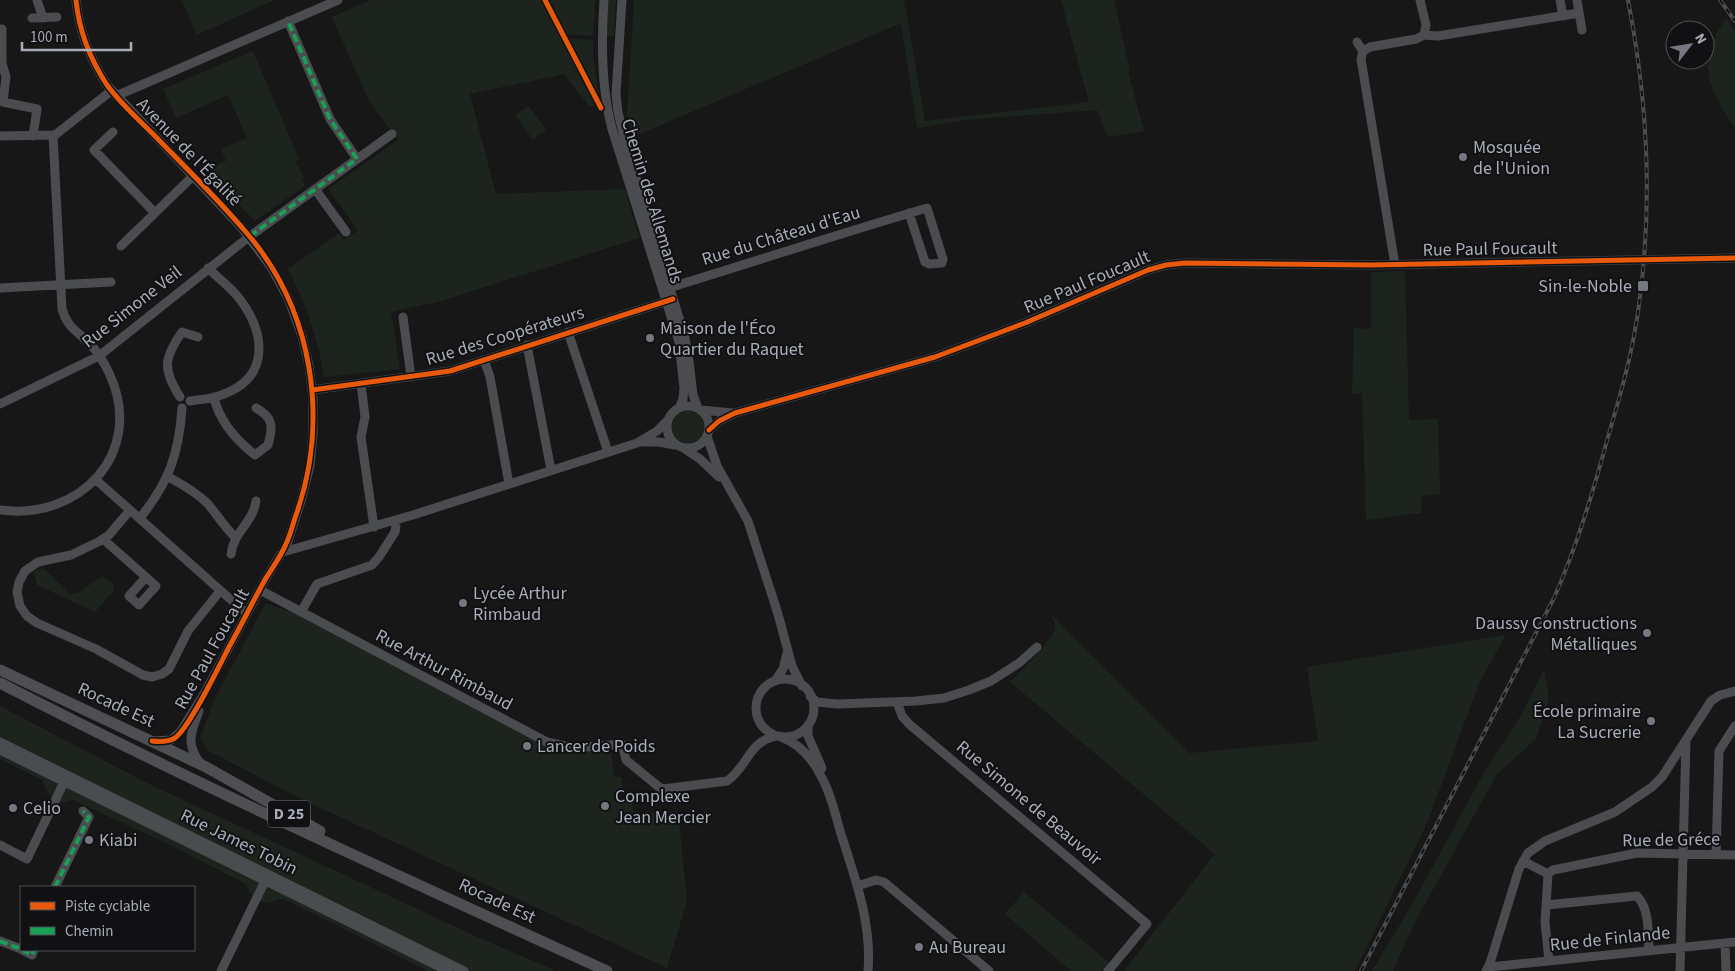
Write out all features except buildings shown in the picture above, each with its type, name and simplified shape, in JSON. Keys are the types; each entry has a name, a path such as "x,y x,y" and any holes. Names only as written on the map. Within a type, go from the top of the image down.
{"main road":[{"name":"Rocade Est","path":"0,670 202,766 269,802 372,863"},
{"name":"Rocade Est","path":"0,683 175,770 607,971"}],"street":[{"path":"37,0 43,18"},
{"name":"Avenue de l'Égalité","path":"76,0 80,28 86,45 96,66 114,94 250,236 271,267 292,308 305,346 312,390 313,421 310,466 301,501 283,552"},
{"path":"0,136 53,135 114,94 288,21 317,4 338,0"},
{"name":"Chemin des Allemands","path":"604,0 602,57 605,94 609,114 666,289 687,347 693,395 699,409"},
{"name":"Chemin des Allemands","path":"622,0 616,89 618,112 666,289"},
{"path":"1420,0 1426,25 1424,35"},
{"path":"1560,0 1563,16"},
{"path":"1577,0 1582,30"},
{"path":"1362,51 1370,47 1416,39 1424,35 1438,36 1579,13"},
{"path":"32,18 57,18"},
{"path":"288,21 330,119 357,159"},
{"path":"0,29 2,29 1,63 6,77 3,102 36,109 33,136"},
{"path":"1357,42 1362,51 1361,59 1395,265"},
{"path":"113,132 94,150 154,213"},
{"name":"Rue Simone Veil","path":"0,404 99,356 250,236 392,134"},
{"path":"0,510 29,512 52,507 76,495 95,479 113,453 120,428 120,415 115,389 107,368 91,345 66,322 62,309 53,135"},
{"path":"121,246 193,176"},
{"path":"315,189 346,232"},
{"name":"Rue du Château d'Eau","path":"666,289 909,213 927,208 943,259 942,263 929,264 925,261 909,213"},
{"name":"Rue Paul Foucault","path":"708,433 719,420 735,413 840,385 956,350 1025,323 1143,271 1161,266 1185,263 1395,265 1644,258 1735,258"},
{"path":"190,401 230,392 244,382 257,364 260,349 254,325 242,302 208,268"},
{"path":"0,288 111,282"},
{"name":"Chemin des Allemands","path":"670,300 681,355 684,392 682,402 678,408"},
{"name":"Rue des Coopérateurs","path":"312,390 445,372 670,300"},
{"path":"403,317 411,377"},
{"path":"140,518 155,498 167,476 174,460 178,443 182,408 178,404 180,397 168,373 167,361 169,352 182,332 198,337"},
{"path":"568,332 608,452"},
{"path":"528,345 551,470"},
{"path":"484,360 490,377 509,484"},
{"path":"361,384 365,417 361,437 374,527"},
{"path":"180,397 186,396 190,401"},
{"path":"214,397 218,411 229,429 255,455 268,445 271,426 268,417 256,408"},
{"path":"182,408 188,406 190,401"},
{"path":"283,552 395,521 636,442 653,433 667,421 672,412 678,408 690,406 699,409 708,420 708,433 714,461 748,520 793,669 802,686 817,702 837,704 933,700 969,690 1006,672 1038,647"},
{"name":"Rue Paul Foucault","path":"699,409 735,413"},
{"path":"667,421 667,433 679,446 704,462 728,486"},
{"path":"636,442 659,442 679,446 697,446 708,433"},
{"path":"167,476 199,496 235,537"},
{"path":"95,479 247,614"},
{"path":"231,554 235,537 250,517 256,501"},
{"path":"130,510 103,539 71,555 38,562 26,571 18,582 17,596 22,611 37,623 96,649 143,675 152,677 162,674 168,669 188,631 220,591"},
{"path":"301,612 317,584 366,568 375,563 395,532 395,521"},
{"path":"103,539 146,577"},
{"name":"Rue Paul Foucault","path":"152,741 165,741 176,737 204,694 260,590 283,552"},
{"name":"Rue Arthur Rimbaud","path":"260,590 547,742 574,748 622,744 626,760 659,787 727,781 750,753"},
{"path":"750,753 758,734 756,708 759,695 775,681 784,665 787,645"},
{"path":"775,681 791,680 802,686"},
{"path":"1487,969 1522,861 1528,853 1537,846 1610,814 1652,786 1662,777 1713,700 1720,695 1735,691"},
{"name":"Rue Paul Foucault","path":"202,766 194,754 190,738 204,694"},
{"path":"810,696 813,708 808,736 824,775 857,886 866,925 869,956 868,971"},
{"name":"Rue Simone de Beauvoir","path":"897,702 902,716 909,724 1147,924 1108,971"},
{"path":"750,753 767,738 794,736 802,731 818,712 837,704"},
{"path":"757,717 765,729 788,740 804,751 818,770 828,790"},
{"path":"1716,855 1719,751 1735,726"},
{"path":"1680,971 1686,739"},
{"name":"Rue James Tobin","path":"0,742 66,779"},
{"name":"Rue James Tobin","path":"0,750 66,779 267,878 464,971"},
{"path":"0,845 27,859 66,779"},
{"path":"55,886 89,817 83,811"},
{"name":"Rue de Gréce","path":"1548,874 1556,869 1634,853 1735,855"},
{"path":"1522,861 1548,874 1545,922 1549,962"},
{"path":"221,971 267,878"},
{"name":"Rue James Tobin","path":"267,878 448,971"},
{"path":"857,886 876,880 884,882 989,971"},
{"path":"1546,905 1637,896 1646,913 1649,951"},
{"path":"0,941 20,949"},
{"name":"Rue de Finlande","path":"1487,969 1735,942"},
{"path":"1725,943 1726,971"}],"shaded area":[{"path":"182,0 275,0 196,35"},
{"path":"371,0 543,0 597,105 590,107 564,74 470,94 496,194 625,189 639,238 441,301 391,312 400,369 324,377 311,322 288,269 339,233 344,240 358,230 328,189 398,140 369,101 332,17"},
{"path":"548,0 595,0 593,36 566,34"},
{"path":"606,0 616,0 614,37 604,36"},
{"path":"634,0 904,0 925,121 1089,102 1061,0 1114,0 1130,71 1128,71 1144,131 1108,137 1097,110 964,120 917,128 901,23 633,137 627,116"},
{"path":"1726,18 1735,31 1735,128 1718,100 1709,74 1709,70 1715,70 1715,39"},
{"path":"568,38 593,40 600,105"},
{"path":"253,51 299,159 295,162 305,178 302,180 305,186 255,221 205,170 226,161 221,149 247,138 228,95 176,118 163,89"},
{"path":"529,106 546,130 533,140 515,115"},
{"path":"1405,271 1409,420 1438,419 1440,494 1422,496 1421,513 1366,520 1362,393 1352,394 1354,328 1371,329 1371,272"},
{"path":"688,411 700,415 704,427 700,439 688,443 676,439 672,427 676,415"},
{"path":"43,568 70,594 78,593 102,576 113,584 114,590 95,612 37,585 34,571"},
{"path":"266,603 302,616 542,743 576,750 611,749 614,777 621,777 623,790 615,791 617,801 632,800 634,815 678,811 687,901 667,968 301,799 207,750 200,738 215,698"},
{"path":"1052,615 1189,753 1318,741 1307,667 1506,635 1480,681 1427,823 1355,971 1124,971 1215,854 1010,682 1042,649 1056,629"},
{"path":"1544,669 1549,699 1536,739 1497,774 1414,924 1393,971 1372,971 1413,903 1483,774 1520,717"},
{"path":"0,706 147,783 471,934 556,971 428,971 283,899 265,903 251,895 246,884 160,840 73,800 60,803 48,793 42,780 0,759"},
{"path":"1024,892 1111,964 1105,971 1071,971 1005,914"}],"railway":[{"path":"1361,971 1554,598 1584,519 1621,391 1638,312 1643,273 1647,195 1644,116 1635,38 1628,0"},
{"path":"1720,0 1735,21"}],"marked path":[{"path":"250,236 357,159 330,119 288,21"},
{"path":"55,886 89,817 83,811"},
{"path":"0,941 20,949"},
{"path":"24,951 32,955 34,951"}],"cycle path":[{"path":"76,0 77,12 86,45 107,85 123,104 223,206 268,262 287,296 300,331 309,368 313,405 312,443 306,481 287,541 204,696 188,722 175,738 164,741 152,741"},
{"path":"545,0 601,108"},
{"path":"709,430 719,421 735,413 935,357 1025,323 1148,270 1166,265 1185,263 1371,265 1735,258"},
{"path":"312,390 450,371 673,299"}],"place":[{"name":"Mosquée de l'Union","path":"1463,157"},
{"name":"Sin-le-Noble","path":"1643,286"},
{"name":"Maison de l'Éco Quartier du Raquet","path":"650,338"},
{"name":"Lycée Arthur Rimbaud","path":"463,603"},
{"name":"Daussy Constructions Métalliques","path":"1647,633"},
{"name":"École primaire La Sucrerie","path":"1651,721"},
{"name":"Lancer de Poids","path":"527,746"},
{"name":"Complexe Jean Mercier","path":"605,806"},
{"name":"Celio","path":"13,808"},
{"name":"Kiabi","path":"89,840"},
{"name":"Au Bureau","path":"919,947"}]}
